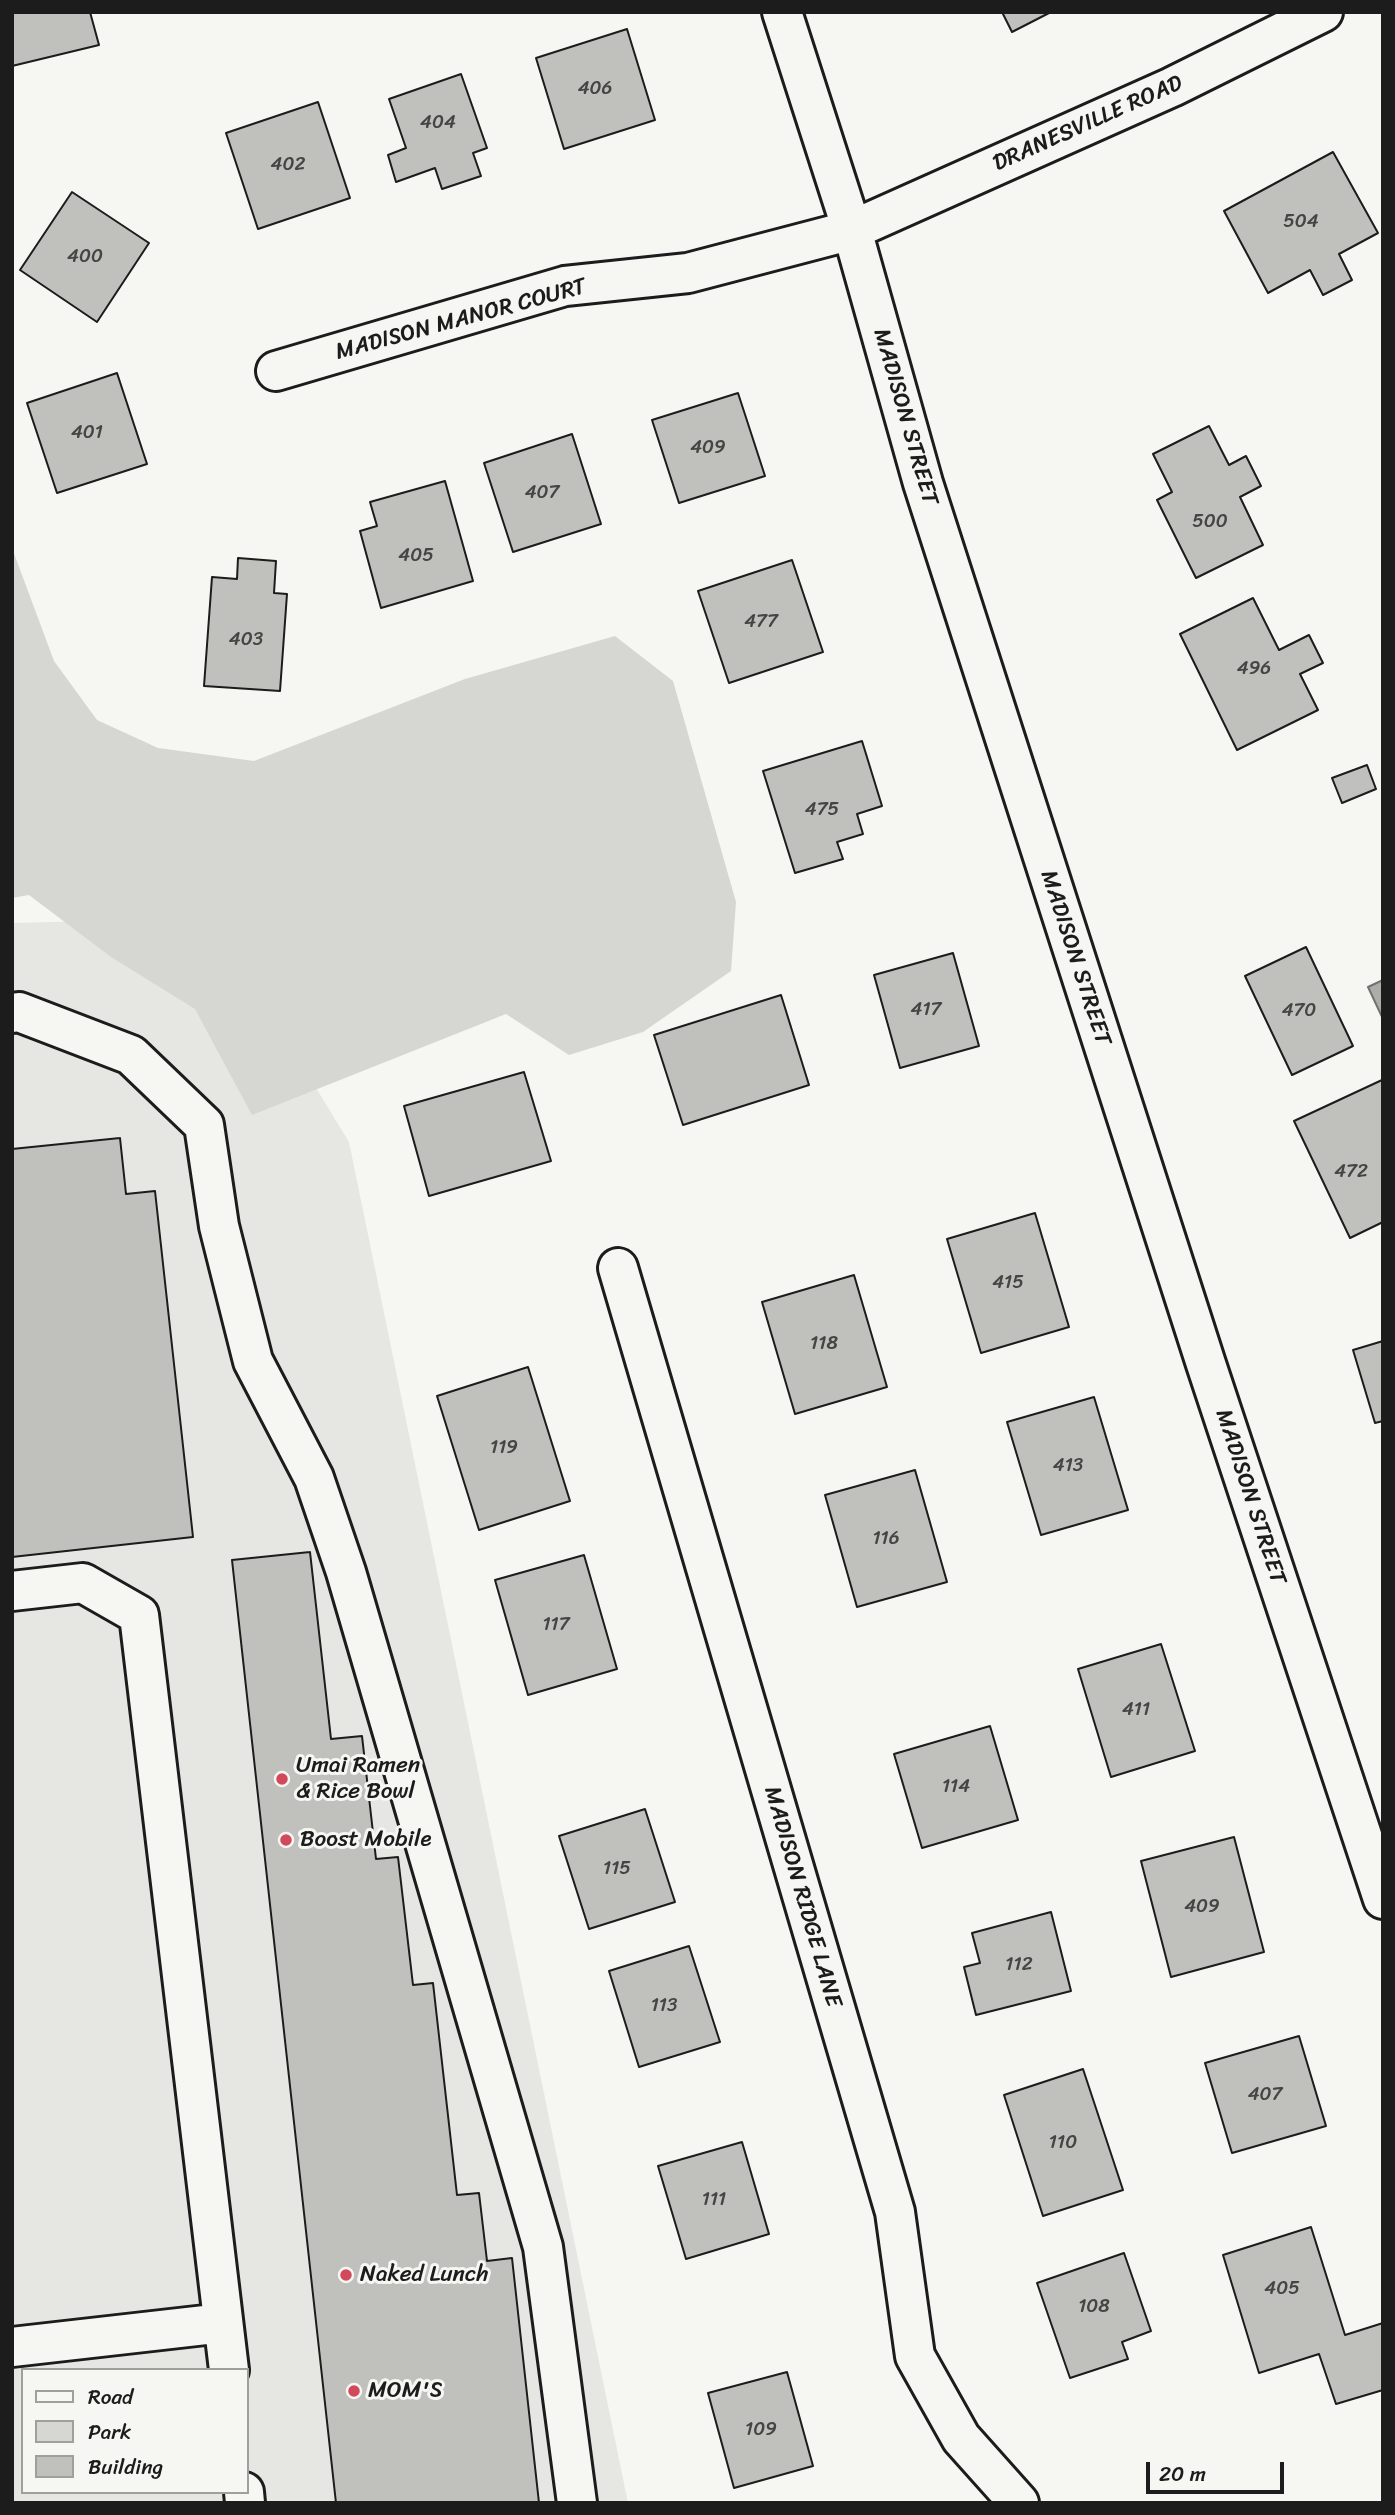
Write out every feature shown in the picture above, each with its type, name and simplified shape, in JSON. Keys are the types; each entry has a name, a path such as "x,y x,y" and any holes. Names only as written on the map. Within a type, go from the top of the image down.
{"street":[{"name":"MADISON STREET","path":"782,12 852,230 923,483 1206,1364 1383,1899"},
{"name":"DRANESVILLE ROAD","path":"852,230 1172,87 1323,12"},
{"name":"MADISON MANOR COURT","path":"276,371 565,286 688,273 852,230"},
{"path":"12,1013 19,1012 131,1055 204,1125 219,1226 253,1361 314,1478 346,1572 543,2247 578,2503"},
{"name":"MADISON RIDGE LANE","path":"618,1268 895,2212 915,2356 961,2438 1019,2503"},
{"path":"12,1591 83,1583 139,1615 229,2368"},
{"path":"12,2347 223,2323"}],"shaded area":[{"path":"134,920 244,970 349,1142 628,2503 12,2503 12,923"},
{"path":"1383,980 1383,1019 1368,987"}],"green space":[{"path":"12,548 54,661 97,720 158,748 254,761 465,679 615,636 673,681 736,902 731,971 643,1032 569,1055 506,1014 252,1115 195,1009 111,957 29,895 12,898"}],"building":[{"path":"12,12 90,12 99,45 12,66"},
{"path":"1002,12 1051,12 1012,32"},
{"path":"627,29 655,120 564,149 536,58"},
{"path":"461,74 487,148 473,153 481,176 442,189 435,168 396,182 388,155 406,148 389,99"},
{"path":"318,102 350,198 258,229 226,133"},
{"path":"1333,152 1378,233 1339,254 1352,280 1323,295 1310,270 1268,293 1224,211"},
{"path":"72,192 149,243 97,322 20,270"},
{"path":"117,373 147,464 57,493 27,403"},
{"path":"738,393 765,476 679,503 652,420"},
{"path":"1209,426 1229,465 1246,456 1261,486 1240,497 1263,545 1196,578 1157,500 1172,492 1153,454"},
{"path":"572,434 601,524 513,552 484,463"},
{"path":"445,481 473,581 381,608 360,531 377,526 370,502"},
{"path":"238,558 276,561 274,593 287,594 280,691 204,686 212,577 237,579"},
{"path":"792,560 823,652 729,683 698,591"},
{"path":"1253,598 1279,650 1309,635 1323,663 1300,674 1318,710 1237,750 1180,634"},
{"path":"862,741 882,806 857,814 863,834 837,842 843,859 795,873 763,771"},
{"path":"1367,765 1376,789 1342,803 1332,778"},
{"path":"1306,947 1353,1046 1292,1075 1245,976"},
{"path":"953,953 979,1046 900,1068 874,975"},
{"path":"781,995 809,1085 683,1125 654,1035"},
{"path":"524,1072 551,1161 429,1196 404,1106"},
{"path":"1382,1080 1383,1222 1350,1238 1294,1121"},
{"path":"120,1138 126,1194 155,1191 193,1537 12,1557 12,1149"},
{"path":"1035,1213 1069,1327 981,1353 947,1239"},
{"path":"854,1275 887,1387 795,1414 762,1302"},
{"path":"1383,1341 1383,1421 1375,1423 1353,1350"},
{"path":"528,1367 570,1501 479,1530 437,1396"},
{"path":"1094,1397 1128,1510 1041,1535 1007,1422"},
{"path":"915,1470 947,1582 857,1607 825,1495"},
{"path":"310,1552 331,1739 362,1736 376,1859 398,1857 413,1985 433,1983 457,2195 479,2193 487,2261 512,2258 539,2503 336,2503 232,1560"},
{"path":"584,1555 617,1669 528,1695 495,1580"},
{"path":"1161,1644 1195,1751 1111,1777 1078,1669"},
{"path":"990,1726 1018,1820 922,1848 894,1754"},
{"path":"645,1809 675,1902 589,1929 559,1836"},
{"path":"1234,1837 1264,1952 1171,1977 1141,1861"},
{"path":"1051,1912 1071,1991 976,2015 964,1967 980,1963 972,1933"},
{"path":"689,1946 720,2042 639,2067 609,1971"},
{"path":"1299,2036 1326,2126 1232,2153 1205,2063"},
{"path":"1083,2069 1123,2190 1043,2216 1004,2095"},
{"path":"742,2142 769,2234 686,2259 658,2166"},
{"path":"1311,2227 1345,2335 1383,2323 1383,2390 1336,2404 1319,2354 1259,2373 1223,2255"},
{"path":"1124,2253 1151,2331 1122,2342 1128,2359 1070,2378 1037,2283"},
{"path":"787,2372 813,2466 734,2488 708,2393"}],"place":[{"name":"Umai Ramen & Rice Bowl","path":"282,1779"},
{"name":"Boost Mobile","path":"286,1840"},
{"name":"Naked Lunch","path":"346,2275"},
{"name":"MOM'S","path":"354,2391"}]}
